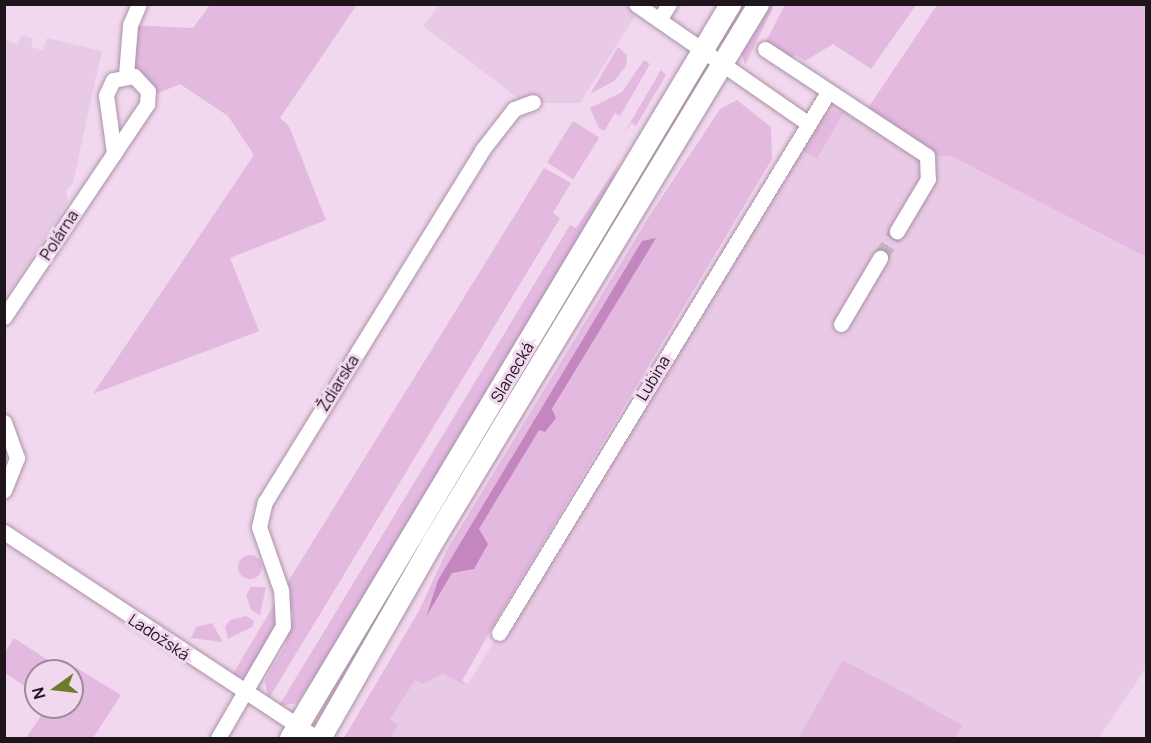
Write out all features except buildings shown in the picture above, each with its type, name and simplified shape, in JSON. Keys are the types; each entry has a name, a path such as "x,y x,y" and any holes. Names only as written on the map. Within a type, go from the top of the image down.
{"main road":[{"name":"Slanecká","path":"294,733 730,4"},
{"name":"Slanecká","path":"318,738 440,529 758,4"}],"street":[{"path":"114,153 106,95 113,80 126,75 130,25 139,4"},
{"path":"636,4 807,123"},
{"path":"659,20 669,4"},
{"path":"765,49 827,94 927,156 928,179 897,231"},
{"name":"Polárna","path":"4,317 149,97 140,81 126,75"},
{"name":"Lubina","path":"499,633 807,123 827,94"},
{"name":"Ždiarska","path":"218,738 277,641 285,612 259,527 265,502 482,150 514,109 533,102"},
{"path":"841,324 880,258"},
{"path":"4,422 17,458 4,491"},
{"name":"Ladožská","path":"4,532 245,694 294,733 318,738"}],"shaded area":[{"path":"210,5 363,5 356,6 280,118 289,126 326,220 230,258 259,331 93,394 254,155 228,116 180,84 149,97 134,76 130,25 193,28"},
{"path":"439,5 642,5 580,103 524,103 423,26"},
{"path":"771,5 774,5 745,65 741,52 747,36"},
{"path":"785,5 916,5 871,69 833,44 805,61 795,55 789,60 764,45"},
{"path":"937,5 1146,5 1146,257 951,156 927,156 862,117"},
{"path":"21,35 33,38 31,47 43,50 47,38 102,51 73,183 66,191 68,202 5,298 5,40 18,44"},
{"path":"618,47 627,55 626,66 614,81 590,94"},
{"path":"644,60 650,64 620,116 615,113 604,131 599,128 590,108 622,92"},
{"path":"661,70 666,75 636,126 631,123 620,140"},
{"path":"827,94 927,156 951,156 1146,257 1146,668 1099,738 344,738 400,644 468,684"},
{"path":"737,100 771,127 772,159 493,626 462,681 467,686 443,673 423,684 415,680 390,719 398,725 390,738 344,738 419,611 448,548 650,215 720,109","holes":["655,238 552,410 555,418 539,429 479,529 488,544 452,573 427,614 438,580 642,242"]},
{"path":"833,111 844,112 817,159 801,150 820,118"},
{"path":"573,121 599,137 573,179 547,163"},
{"path":"618,165 606,197 378,580 297,703 279,706 570,225 576,228"},
{"path":"544,168 571,183 553,213 560,218 268,700 265,680 284,648 293,617 286,585"},
{"path":"656,238 552,409 556,418 545,432 539,430 479,529 488,544 474,569 452,573 426,617 438,580 642,241"},
{"path":"250,555 258,559 262,567 258,575 250,579 242,575 238,567 242,559"},
{"path":"251,587 266,587 260,615 251,610 246,595"},
{"path":"277,600 277,625 246,677 231,677"},
{"path":"246,616 254,621 252,627 228,639 225,627 230,620"},
{"path":"212,623 223,642 191,638 196,627"},
{"path":"14,638 46,659 24,659 24,686 5,673 5,652"},
{"path":"843,660 963,726 955,738 798,738"},
{"path":"84,672 121,695 93,738 26,738 39,719 84,719"}],"tunnel":[{"path":"880,258 897,231"}]}
